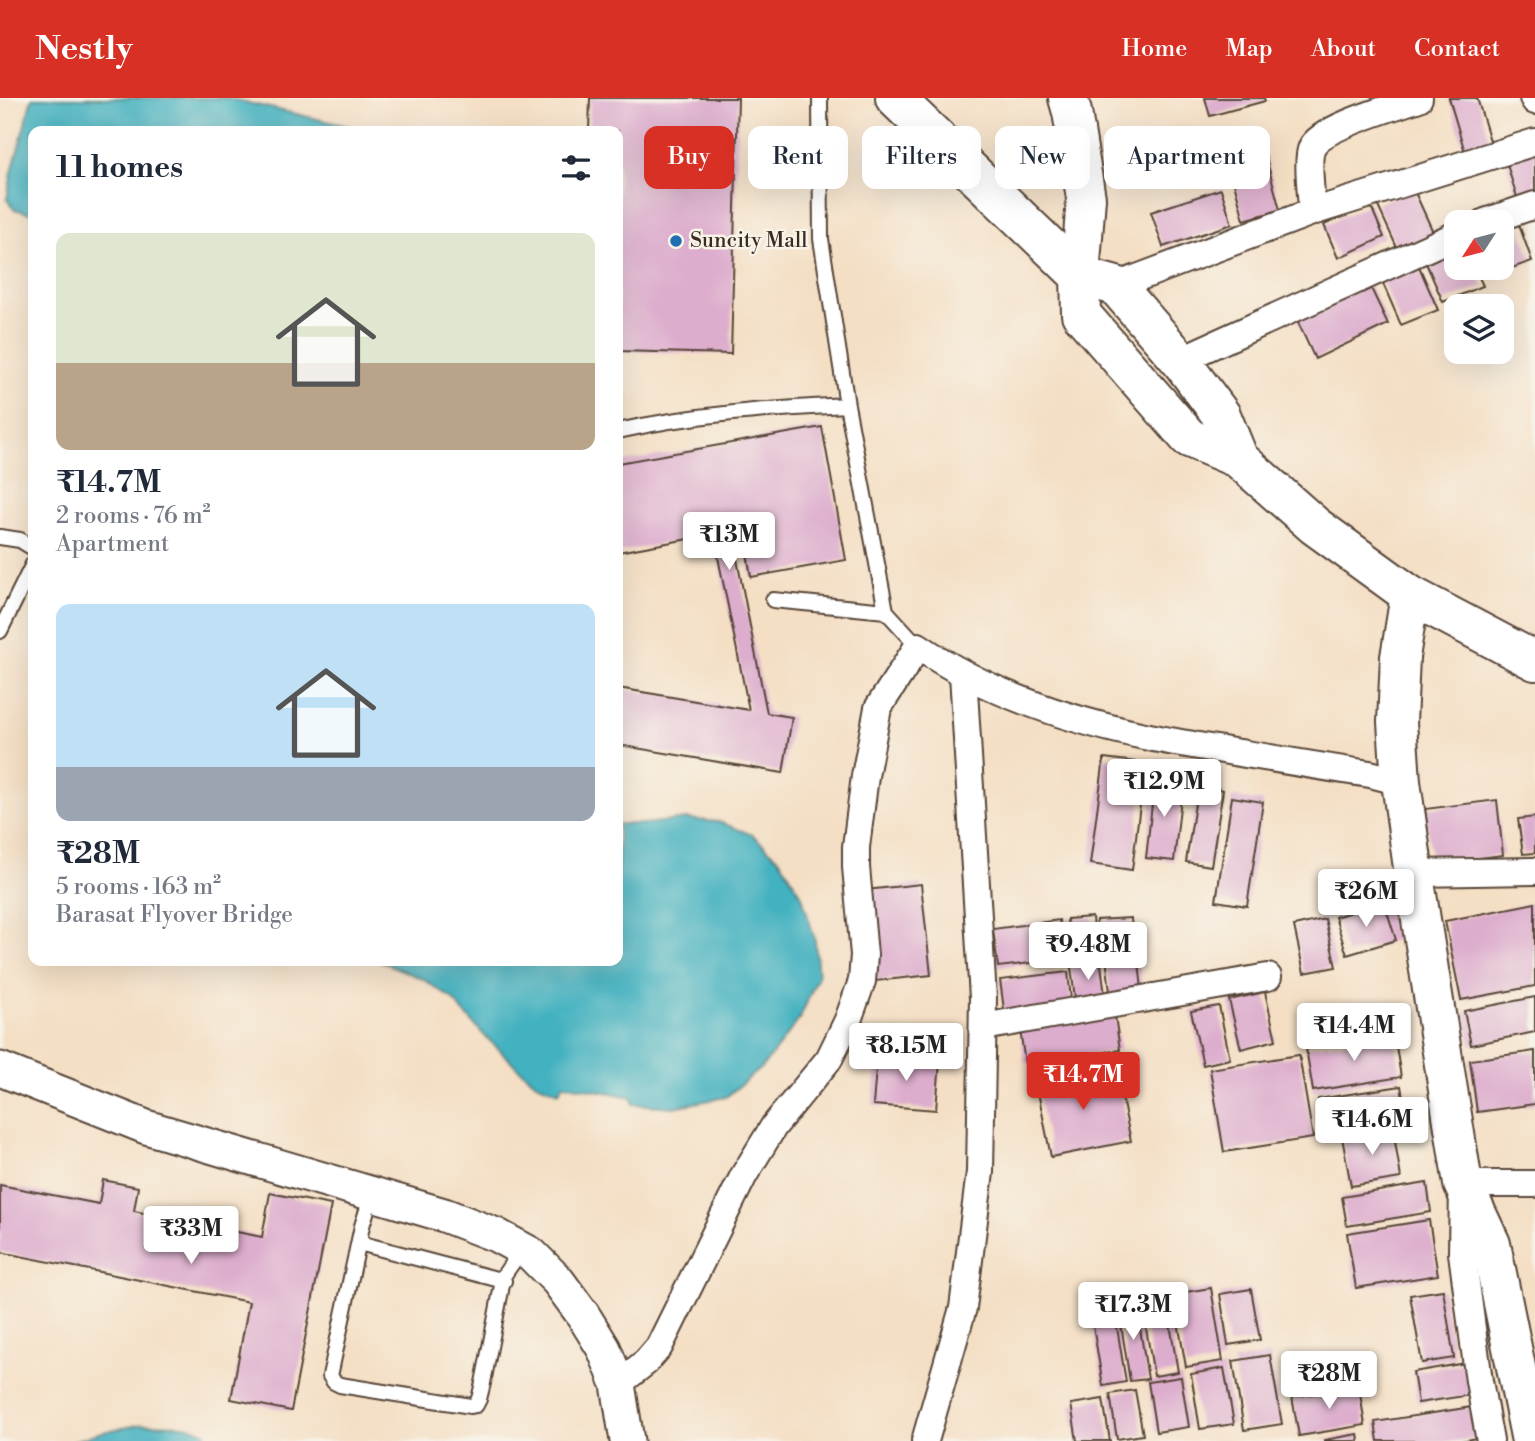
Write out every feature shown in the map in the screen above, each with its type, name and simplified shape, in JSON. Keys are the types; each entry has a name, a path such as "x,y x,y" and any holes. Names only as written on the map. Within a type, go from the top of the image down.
{"main road":[{"path":"895,98 1080,276 1116,286 1180,360 1221,415 1240,459"},
{"path":"1068,98 1086,198 1080,276 1082,314 1189,438 1240,459 1315,526 1410,595 1535,662"},
{"path":"1410,595 1400,657 1397,722 1401,782 1414,873 1463,1184 1491,1244 1531,1441"}],"street":[{"path":"1312,212 1311,148 1319,138 1342,126 1419,98"},
{"path":"1116,286 1312,212 1535,142"},
{"path":"1514,212 1535,205"},
{"path":"1180,360 1444,240"},
{"path":"618,1384 646,1363 659,1347 744,1175 774,1126 829,1059 848,1020 862,981 864,955 856,847 865,776 878,708 918,646 963,674 1034,704 1144,736 1370,774 1401,782"},
{"path":"925,1441 963,1308 980,1172 983,998 963,674"},
{"path":"1414,873 1535,871"},
{"path":"983,1027 1268,977"},
{"path":"0,1069 146,1127 444,1215 496,1235 531,1254 558,1281 604,1349 618,1384 627,1441"},
{"path":"1490,1441 1462,1253 1463,1184 1535,1184"}],"lane":[{"path":"820,98 821,239 847,405 886,611 918,646"},
{"path":"623,430 753,410 847,405"},
{"path":"0,537 20,540 28,545"},
{"path":"0,631 28,573"},
{"path":"773,600 886,611"},
{"path":"372,1194 330,1376 341,1385 476,1405 483,1383 504,1275 522,1249"},
{"path":"359,1243 504,1281"}],"water":[{"path":"32,98 227,98 347,126 28,126 28,213 14,209 7,199"},
{"path":"686,819 719,822 753,835 781,861 802,896 815,941 818,976 800,1018 764,1065 726,1097 674,1107 633,1104 632,1097 563,1084 559,1092 536,1083 483,1034 452,999 423,979 392,966 623,966 623,824"},
{"path":"143,1424 186,1425 205,1432 209,1441 73,1441 98,1433"}],"building":[{"name":"Suncity Mall","path":"590,98 738,98 731,354 623,351 623,126 589,126"},
{"path":"1205,98 1264,98 1265,101 1210,116"},
{"path":"1449,98 1477,98 1491,144 1465,152"},
{"path":"1535,149 1535,203 1520,207 1505,158"},
{"path":"1270,173 1280,210 1244,220 1236,189 1270,189"},
{"path":"1413,188 1434,234 1398,250 1377,204"},
{"path":"1221,189 1232,224 1163,247 1151,212"},
{"path":"1370,204 1384,237 1338,258 1324,225"},
{"path":"1518,222 1532,261 1514,267 1514,224"},
{"path":"1444,255 1444,280 1480,280 1483,286 1463,294 1444,294 1443,302 1426,263"},
{"path":"1418,264 1438,310 1401,325 1381,279"},
{"path":"1369,284 1388,324 1315,359 1296,318"},
{"path":"822,427 846,560 751,577 746,547 735,549 767,713 792,717 783,773 623,746 623,689 749,710 717,552 708,553 705,536 623,551 623,462"},
{"path":"1104,758 1145,763 1132,870 1090,864"},
{"path":"1155,777 1183,780 1174,861 1146,858"},
{"path":"1198,785 1223,790 1211,866 1186,862"},
{"path":"1232,797 1263,802 1247,906 1216,901"},
{"path":"1497,800 1503,855 1432,864 1425,809"},
{"path":"1535,817 1535,853 1523,854 1518,819"},
{"path":"921,884 931,975 876,981 866,890"},
{"path":"1384,902 1396,940 1347,955 1335,917"},
{"path":"1535,903 1535,986 1461,1000 1445,921"},
{"path":"1092,917 1095,951 1069,953 1067,919"},
{"path":"1131,918 1133,948 1098,950 1096,920"},
{"path":"1325,919 1336,967 1304,973 1294,926"},
{"path":"1059,920 1065,959 998,967 993,929"},
{"path":"1138,954 1143,998 1111,1001 1106,957"},
{"path":"1100,957 1106,1003 1076,1006 1070,960"},
{"path":"1068,972 1072,1009 1005,1017 1000,980"},
{"path":"1265,992 1276,1040 1241,1049 1229,1000"},
{"path":"1535,997 1535,1032 1471,1045 1464,1011"},
{"path":"1219,1006 1230,1059 1203,1065 1191,1011"},
{"path":"1114,1009 1120,1050 1025,1063 1019,1023"},
{"path":"1394,1034 1401,1077 1313,1091 1306,1048"},
{"path":"1535,1051 1535,1104 1477,1112 1470,1060"},
{"path":"1299,1055 1313,1138 1224,1152 1210,1069"},
{"path":"877,1056 940,1061 936,1110 873,1105"},
{"path":"1115,1066 1131,1141 1051,1157 1036,1082"},
{"path":"1401,1086 1406,1114 1323,1126 1318,1099"},
{"path":"1393,1129 1401,1178 1351,1186 1342,1137"},
{"path":"103,1180 138,1187 134,1211 262,1237 270,1193 331,1205 291,1411 231,1399 249,1302 0,1252 0,1185 99,1204"},
{"path":"1427,1183 1431,1212 1347,1226 1342,1197"},
{"path":"1429,1220 1438,1275 1356,1288 1347,1233"},
{"path":"1211,1288 1223,1361 1186,1367 1173,1294"},
{"path":"1251,1289 1260,1340 1228,1345 1220,1294"},
{"path":"1443,1290 1454,1358 1422,1363 1410,1295"},
{"path":"1165,1294 1178,1372 1154,1376 1141,1298"},
{"path":"1113,1303 1126,1382 1103,1386 1090,1307"},
{"path":"1136,1303 1148,1379 1130,1381 1118,1306"},
{"path":"1270,1355 1282,1424 1244,1430 1233,1361"},
{"path":"1466,1363 1471,1395 1418,1403 1413,1372"},
{"path":"1224,1368 1234,1424 1200,1429 1191,1374"},
{"path":"1181,1377 1189,1427 1156,1432 1148,1382"},
{"path":"1359,1387 1365,1425 1299,1436 1292,1397"},
{"path":"1135,1390 1143,1435 1117,1439 1110,1394"},
{"path":"1103,1399 1110,1441 1077,1441 1071,1404"},
{"path":"1472,1407 1477,1438 1461,1441 1378,1441 1375,1422"},
{"path":"1358,1434 1359,1441 1324,1441 1324,1440"}],"place":[{"name":"Suncity Mall","path":"676,241"}]}
